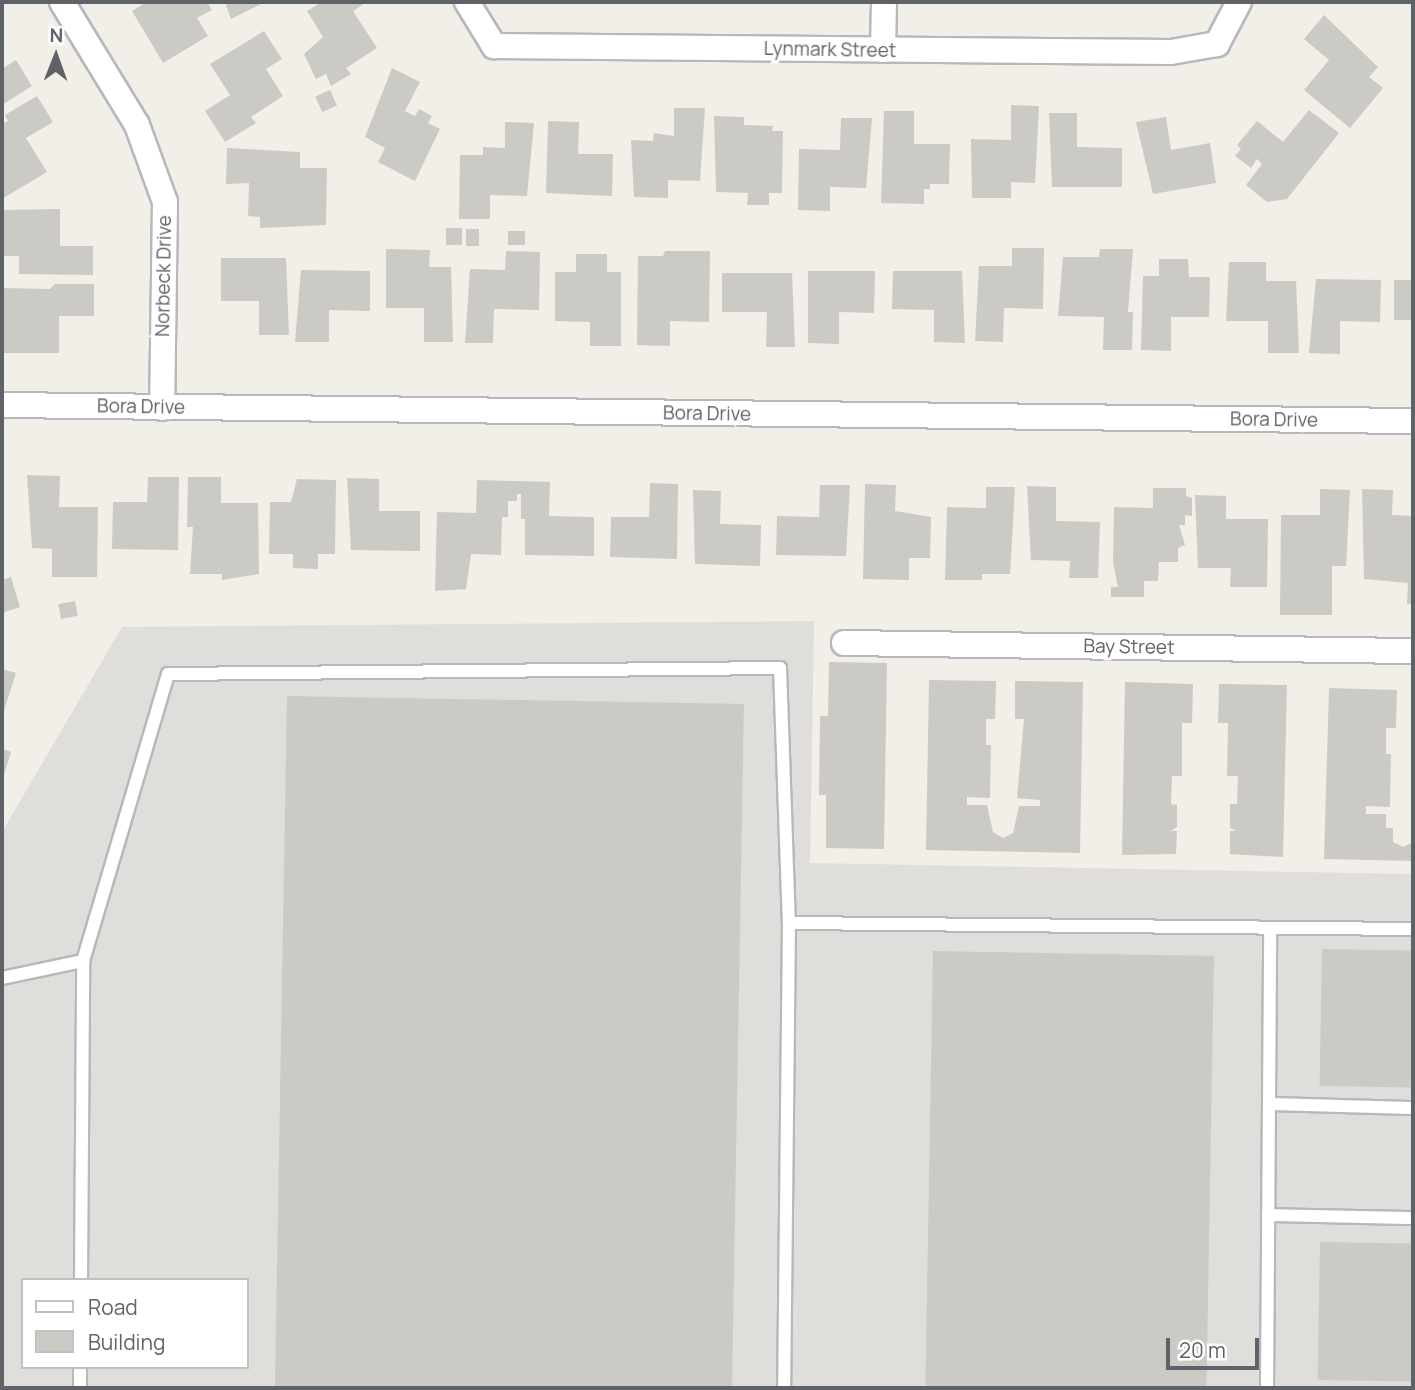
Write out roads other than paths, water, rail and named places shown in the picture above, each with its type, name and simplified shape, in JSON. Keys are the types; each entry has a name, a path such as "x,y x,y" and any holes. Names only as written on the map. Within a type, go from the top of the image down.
{"street":[{"name":"Norbeck Drive","path":"62,2 137,125 165,202 162,408"},
{"name":"Lynmark Street","path":"467,2 494,46 1171,52 1217,44 1239,2"},
{"path":"883,50 884,2"},
{"name":"Bora Drive","path":"2,405 1413,421"},
{"name":"Bay Street","path":"844,643 1413,651"}],"lane":[{"path":"81,1278 83,961 168,674 780,668 789,923 784,1388"},
{"path":"789,923 1413,929"},
{"path":"1268,1388 1270,928"},
{"path":"2,978 83,961"},
{"path":"1269,1104 1413,1108"},
{"path":"1268,1214 1413,1217"},
{"path":"80,1369 80,1388"}]}
